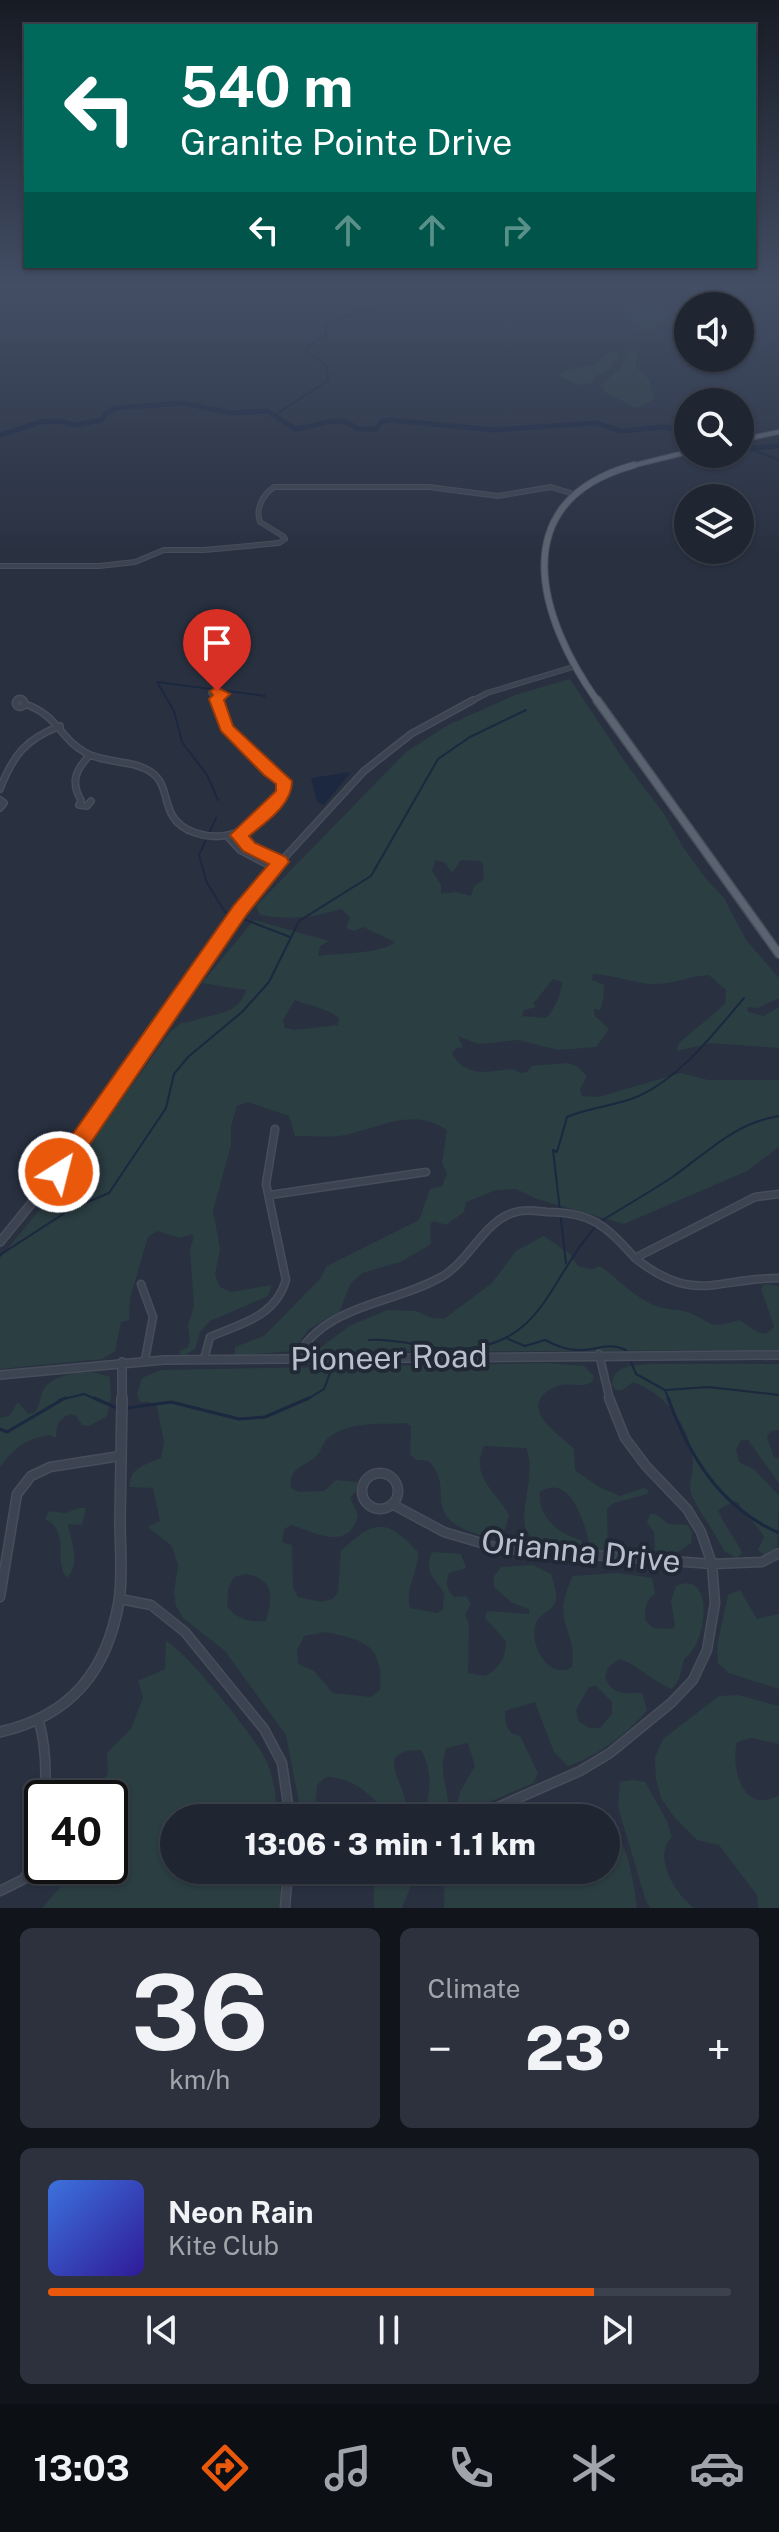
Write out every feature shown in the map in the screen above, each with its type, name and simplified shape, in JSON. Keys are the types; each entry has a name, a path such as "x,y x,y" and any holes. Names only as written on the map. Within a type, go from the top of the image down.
{"main road":[{"path":"754,437 779,432"},
{"path":"674,456 617,471 574,494 559,510 550,528 546,570 550,614 573,667 779,954"}],"street":[{"path":"0,566 117,565 135,562 164,550 204,550 279,543 285,537 260,522 258,516 264,494 274,487 429,487 504,496 551,487 574,494"},
{"path":"0,1242 74,1151 240,910 274,868 364,771 411,734 487,693 573,667"},
{"path":"25,704 52,713 69,741 90,755 148,770 161,783 175,821 196,833 229,838 239,835 263,816 284,792 284,781 269,771 226,727 217,699"},
{"path":"0,789 21,744 35,734 60,726"},
{"path":"81,800 74,781 80,764 90,755"},
{"path":"0,800 4,803 0,808"},
{"path":"239,835 249,847 280,862"},
{"path":"229,838 240,850 274,868"},
{"path":"204,1360 205,1344 210,1337 270,1311 284,1292 286,1280 266,1184 275,1129"},
{"path":"270,1195 426,1172"},
{"path":"635,1258 755,1197 779,1194"},
{"path":"296,1358 301,1346 337,1318 425,1285 446,1273 462,1262 507,1214 518,1211 591,1216 609,1229 635,1258 662,1278 694,1285 725,1286 755,1277 779,1278"},
{"path":"141,1284 153,1317 145,1360"},
{"path":"505,1804 580,1771 610,1753 671,1703 693,1680 707,1650 715,1603 712,1564 701,1532 687,1509 646,1466 625,1438 608,1396 599,1354"},
{"name":"Pioneer Road","path":"0,1375 145,1360 599,1354 779,1355"},
{"path":"0,1732 39,1722 70,1699 96,1667 111,1633 119,1599 122,1362"},
{"path":"0,1597 17,1494 31,1476 50,1467 120,1456"},
{"name":"Orianna Drive","path":"382,1473 392,1478 397,1494 392,1504 381,1510 366,1502 363,1490 372,1475 382,1473"},
{"name":"Orianna Drive","path":"392,1504 444,1532 498,1548 712,1564 762,1562 778,1554"},
{"path":"119,1599 151,1605 185,1632 243,1701 264,1729 282,1763 288,1804"},
{"path":"0,1891 16,1887 26,1876 31,1859 47,1771 45,1742 39,1722"},
{"path":"285,1908 287,1884"}],"green space":[{"path":"559,373 602,373 592,383 578,385 559,376"},
{"path":"615,373 642,373 649,380 655,399 637,408 608,394 600,386"},
{"path":"570,679 664,814 683,847 724,898 746,940 779,978 779,998 758,1008 747,1007 748,1012 764,1016 779,1007 779,1048 711,1043 677,1051 678,1044 725,1004 726,990 709,975 651,984 593,974 592,980 604,985 600,1010 594,1009 594,1015 609,1029 596,1047 558,1050 518,1040 478,1044 458,1036 463,1047 455,1049 452,1054 464,1067 479,1072 513,1069 520,1073 527,1072 532,1066 568,1063 587,1076 580,1089 582,1096 598,1097 681,1073 708,1080 779,1080 779,1147 747,1171 624,1224 537,1199 516,1189 496,1190 466,1202 464,1212 446,1225 434,1221 430,1224 431,1244 400,1262 362,1273 350,1284 340,1311 309,1329 293,1351 235,1356 235,1347 264,1336 320,1279 327,1266 419,1220 430,1189 442,1186 447,1174 442,1163 447,1130 434,1123 409,1119 339,1136 295,1136 289,1116 248,1102 237,1106 231,1126 231,1145 213,1211 220,1249 215,1275 220,1287 231,1292 272,1285 268,1296 210,1321 200,1332 195,1349 182,1357 179,1351 187,1348 190,1340 188,1325 194,1306 190,1249 194,1237 192,1234 180,1238 157,1231 148,1237 130,1298 129,1320 121,1322 115,1351 102,1359 0,1369 0,1258 64,1180 170,1032 181,1023 225,1012 240,1002 246,990 202,983 254,920 329,941 320,946 318,956 370,951 395,942 363,927 354,931 346,928 350,917 341,909 292,918 260,915 256,906 406,752 448,725 515,695","holes":["436,860 445,863 452,873 461,860 480,861 484,879 474,886 471,896 456,892 441,894 441,885 432,871","553,979 562,982 557,1002 546,1018 522,1016 524,1010 536,1007 533,1004","295,1000 339,1018 338,1025 295,1030 285,1028 283,1020"]},
{"path":"544,1236 570,1254 578,1266 592,1269 600,1266 648,1302 687,1312 716,1325 739,1320 757,1332 770,1331 774,1326 761,1289 765,1284 779,1286 779,1350 315,1352 349,1326 387,1310 416,1311 444,1319 492,1283 516,1251"},
{"path":"546,1363 584,1366 594,1376 592,1382 552,1388 539,1402 539,1409 547,1424 574,1449 575,1470 597,1486 620,1496 644,1488 649,1490 647,1494 614,1503 607,1509 608,1548 602,1552 591,1550 576,1505 561,1489 551,1488 540,1492 542,1509 552,1524 565,1534 581,1540 582,1544 551,1544 536,1540 527,1532 524,1521 530,1461 526,1448 484,1446 480,1457 482,1476 509,1516 502,1537 490,1537 471,1532 447,1517 436,1471 429,1461 416,1460 410,1454 411,1426 406,1423 354,1426 334,1434 318,1454 292,1475 291,1488 299,1492 324,1491 336,1480 357,1482 357,1489 350,1498 358,1515 354,1526 339,1537 321,1535 292,1525 284,1529 282,1542 292,1545 293,1588 298,1597 321,1602 333,1599 338,1592 341,1551 362,1533 379,1527 388,1528 407,1540 418,1552 409,1593 410,1608 437,1613 443,1610 444,1593 429,1569 432,1552 461,1554 466,1568 449,1573 447,1586 454,1597 466,1596 471,1604 465,1615 469,1624 468,1673 486,1676 501,1662 506,1641 485,1618 487,1611 529,1614 529,1609 511,1602 494,1587 494,1576 501,1567 533,1565 551,1574 556,1599 536,1623 535,1641 548,1665 564,1670 572,1667 573,1654 564,1605 573,1576 617,1573 652,1578 655,1594 647,1602 645,1620 653,1628 672,1629 675,1626 671,1600 676,1586 689,1583 697,1588 702,1597 704,1610 698,1639 684,1659 679,1679 672,1689 619,1659 608,1668 605,1677 608,1683 619,1692 642,1693 647,1710 611,1743 568,1766 554,1752 535,1702 505,1711 506,1725 511,1733 520,1736 538,1773 533,1783 485,1804 457,1804 460,1792 475,1766 468,1743 446,1748 443,1768 448,1804 427,1804 430,1783 421,1750 406,1751 394,1762 406,1804 378,1804 354,1784 326,1777 317,1785 315,1804 299,1804 286,1735 225,1651 183,1618 176,1606 174,1593 178,1565 172,1546 148,1527 160,1521 153,1488 130,1487 135,1471 161,1458 164,1442 157,1407 149,1402 140,1402 137,1394 142,1378 161,1370","holes":["245,1574 254,1576 269,1590 266,1621 244,1619 227,1606 228,1589 234,1577","324,1632 360,1642 375,1654 379,1663 380,1690 371,1697 333,1693 314,1671 298,1664 297,1650 304,1636","596,1686 612,1702 612,1714 600,1728 589,1728 579,1722 576,1710 589,1687"]},
{"path":"651,1364 779,1364 779,1430 771,1431 767,1437 774,1457 779,1459 779,1483 748,1440 741,1440 736,1450 739,1462 755,1470 779,1496 777,1549 764,1555 758,1550 764,1537 739,1503 734,1501 718,1510 742,1553 737,1558 724,1551 691,1493 691,1449 682,1424 666,1403 645,1387 633,1382 622,1390 616,1390 612,1385 613,1378 620,1370"},
{"path":"93,1372 110,1377 111,1396 107,1416 89,1426 82,1425 76,1416 70,1414 58,1423 56,1438 50,1435 27,1442 0,1467 0,1418 9,1416 18,1402 28,1414 34,1413 44,1389 53,1380"},
{"path":"86,1508 82,1525 68,1524 74,1559 67,1578 61,1563 60,1538 53,1524 45,1519 49,1511 65,1513"},
{"path":"650,1514 656,1514 668,1524 688,1525 692,1532 691,1543 675,1554 655,1551 654,1532 647,1522"},
{"path":"740,1590 757,1619 779,1614 779,1689 729,1673 718,1663 717,1646 728,1595"},
{"path":"166,1641 203,1676 258,1747 271,1772 276,1804 160,1804 160,1884 280,1884 281,1908 42,1908 63,1884 128,1884 128,1780 103,1780 108,1773 107,1753 131,1729 143,1697 138,1681 165,1669"},
{"path":"738,1695 779,1706 779,1744 752,1738 737,1742 735,1753 738,1777 748,1795 757,1800 767,1800 779,1795 779,1908 758,1908 757,1895 719,1845 697,1840 674,1817 661,1798 656,1779 655,1757 663,1739 719,1696"},
{"path":"620,1782 645,1782 667,1821 672,1837 664,1854 668,1874 680,1894 694,1908 650,1908 620,1814"},
{"path":"620,1838 631,1872 637,1908 444,1908 445,1884 620,1884"},
{"path":"374,1884 412,1884 402,1908 374,1908"}],"water":[{"path":"351,772 324,805 317,802 311,778"}],"waterway":[{"path":"276,414 328,381 327,373"},
{"path":"0,435 41,422 59,421 75,425 102,420 106,413 116,408 183,403 231,413 268,411 295,429 336,421 357,429 376,429 381,422 390,420 493,430 596,423 621,431 674,429"},
{"path":"754,448 779,446"},
{"path":"754,451 779,460"},
{"path":"218,800 207,775 182,742 174,711 157,682 265,696"},
{"path":"0,1255 71,1209 109,1193 166,1108 174,1074 188,1057 242,1012 269,982 299,921 371,876 438,759 470,737 526,710"},
{"path":"216,818 199,855 207,883 225,912 290,937"},
{"path":"566,1263 553,1150 557,1152 567,1117 639,1096 655,1087 696,1053 744,998"},
{"path":"601,1221 671,1178 735,1132 779,1116"},
{"path":"369,1340 455,1349 484,1346 507,1337 540,1308 596,1226"},
{"path":"508,1339 525,1346 545,1340 577,1350 609,1346 626,1350 636,1374 665,1390 669,1400"},
{"path":"306,1400 324,1389 330,1373"},
{"path":"666,1390 708,1387 779,1395"},
{"path":"63,1399 84,1394 98,1400"},
{"path":"94,1398 117,1408"},
{"path":"127,1408 171,1402 239,1419 265,1417 309,1398"},
{"path":"668,1398 686,1440 709,1478 740,1509 779,1533"},
{"path":"0,1429 7,1432 63,1399"},
{"path":"59,1400 63,1399"}],"route":[{"path":"59,1172 252,893 280,862 254,851 239,835 263,816 284,792 284,781 269,771 226,727 217,699 223,694 217,691"}]}
